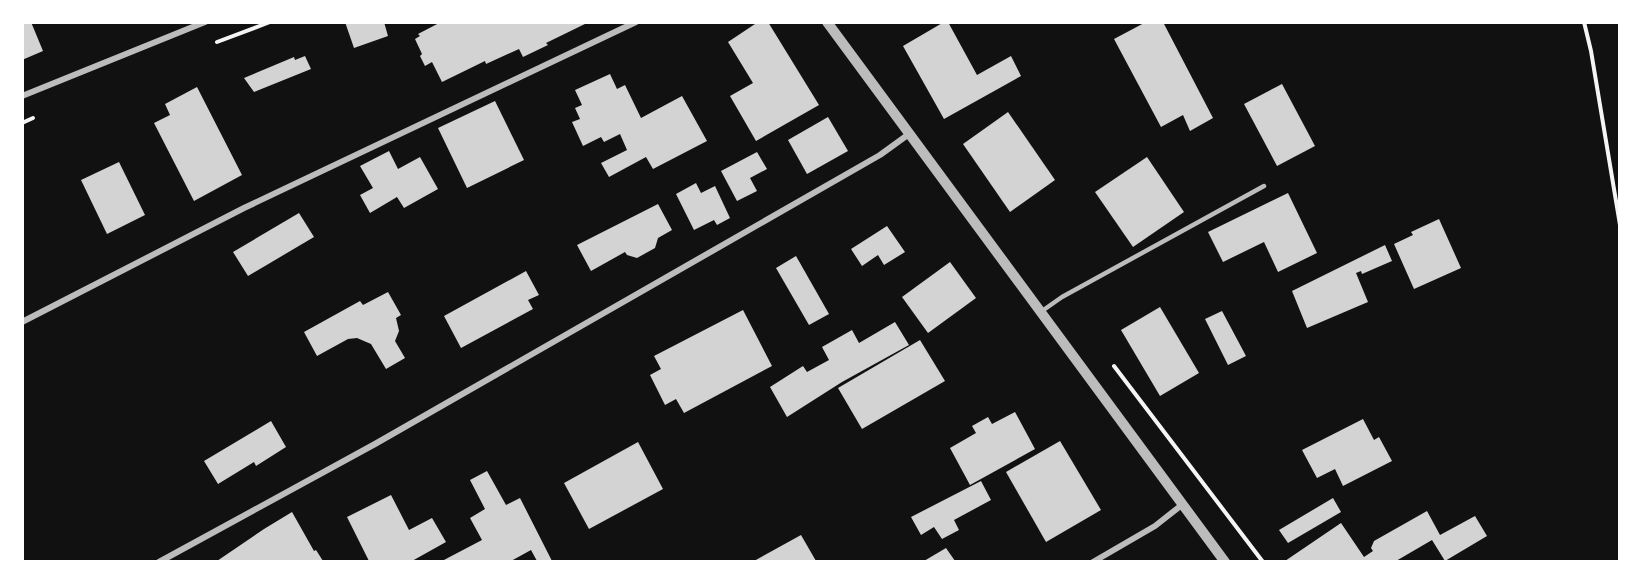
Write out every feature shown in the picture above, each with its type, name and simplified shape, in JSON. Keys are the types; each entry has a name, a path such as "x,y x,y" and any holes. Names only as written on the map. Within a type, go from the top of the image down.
{"street":[{"path":"22,96 205,22"},
{"path":"22,322 244,208 636,22"},
{"path":"827,22 1226,561"},
{"path":"159,561 375,444 880,155 909,134"},
{"path":"1093,561 1155,526 1183,504"}],"lane":[{"path":"1042,311 1062,297 1264,186"}],"path":[{"path":"1584,22 1591,51 1620,225"}],"building":[{"path":"22,22 31,22 43,51 22,60"},
{"path":"345,22 384,22 388,36 354,48"},
{"path":"441,22 587,23 523,57 519,49 486,64 485,61 442,82 432,62 425,66 415,39 420,36 418,34"},
{"path":"758,22 768,22 819,105 756,141 730,96 753,83 728,42"},
{"path":"944,22 948,22 977,75 1011,56 1021,76 944,119 903,46"},
{"path":"1146,22 1163,22 1213,118 1190,131 1183,115 1161,127 1114,39"},
{"path":"305,56 311,69 254,92 244,78 294,57 295,60"},
{"path":"610,74 617,89 625,85 641,118 682,96 707,141 653,169 646,157 609,177 601,163 627,150 620,134 604,142 601,137 583,146 572,122 580,119 575,108 582,105 575,90"},
{"path":"1282,84 1315,146 1277,166 1244,104"},
{"path":"197,87 242,175 194,201 154,123 170,115 165,104"},
{"path":"495,101 524,160 467,188 438,128"},
{"path":"1008,112 1055,180 1010,212 963,144"},
{"path":"828,117 848,151 807,174 788,140"},
{"path":"389,151 398,169 420,157 438,189 404,208 397,197 370,213 360,195 373,188 360,166"},
{"path":"757,152 767,169 750,178 757,191 737,201 721,171"},
{"path":"1147,157 1184,212 1133,247 1095,192"},
{"path":"119,162 145,215 107,234 81,180"},
{"path":"696,183 701,193 715,186 730,218 717,225 714,220 694,230 676,194"},
{"path":"1288,193 1317,253 1278,272 1264,242 1223,262 1208,232"},
{"path":"658,204 672,230 658,238 655,248 637,258 625,252 591,271 577,245"},
{"path":"299,213 314,237 248,276 233,252"},
{"path":"1439,219 1461,268 1414,289 1394,244 1413,235 1411,232"},
{"path":"887,226 905,252 884,265 878,255 862,266 851,249"},
{"path":"1385,245 1392,261 1362,274 1361,271 1356,273 1368,302 1307,328 1292,291"},
{"path":"796,256 829,314 809,325 776,268"},
{"path":"950,262 976,298 928,333 902,297"},
{"path":"526,271 539,295 528,300 533,309 461,348 444,316"},
{"path":"388,292 401,315 396,318 399,331 395,341 405,358 386,369 371,344 357,338 348,339 317,356 304,332 360,301 363,305"},
{"path":"1160,307 1199,373 1160,396 1121,330"},
{"path":"743,310 772,366 684,413 676,399 665,405 650,375 661,369 654,356"},
{"path":"1222,311 1246,356 1228,365 1205,319"},
{"path":"895,322 909,345 842,382 787,417 770,387 803,366 807,372 829,360 822,347 852,330 859,343"},
{"path":"920,340 945,381 862,429 838,388"},
{"path":"1015,412 1035,449 970,485 950,448 976,433 972,426 988,417 992,424"},
{"path":"1363,419 1374,440 1379,437 1392,461 1343,486 1335,469 1317,478 1302,450"},
{"path":"271,421 286,447 256,466 254,462 218,484 204,461"},
{"path":"1060,441 1101,510 1046,542 1006,472"},
{"path":"638,442 663,489 589,529 564,483"},
{"path":"487,471 506,505 520,498 552,561 537,561 531,550 511,561 442,561 482,540 470,518 485,509 470,480"},
{"path":"981,481 991,500 954,520 959,530 942,539 934,527 921,535 911,517"},
{"path":"391,495 409,530 432,518 446,542 412,561 369,561 347,517"},
{"path":"1333,498 1341,512 1288,543 1279,530"},
{"path":"1427,511 1440,535 1475,516 1487,536 1445,561 1432,540 1396,561 1285,561 1341,523 1364,557 1373,551 1371,548 1374,541"},
{"path":"292,512 314,551 316,550 323,561 217,561 264,529"},
{"path":"801,535 816,561 754,561"},
{"path":"946,548 955,561 924,561"}]}
